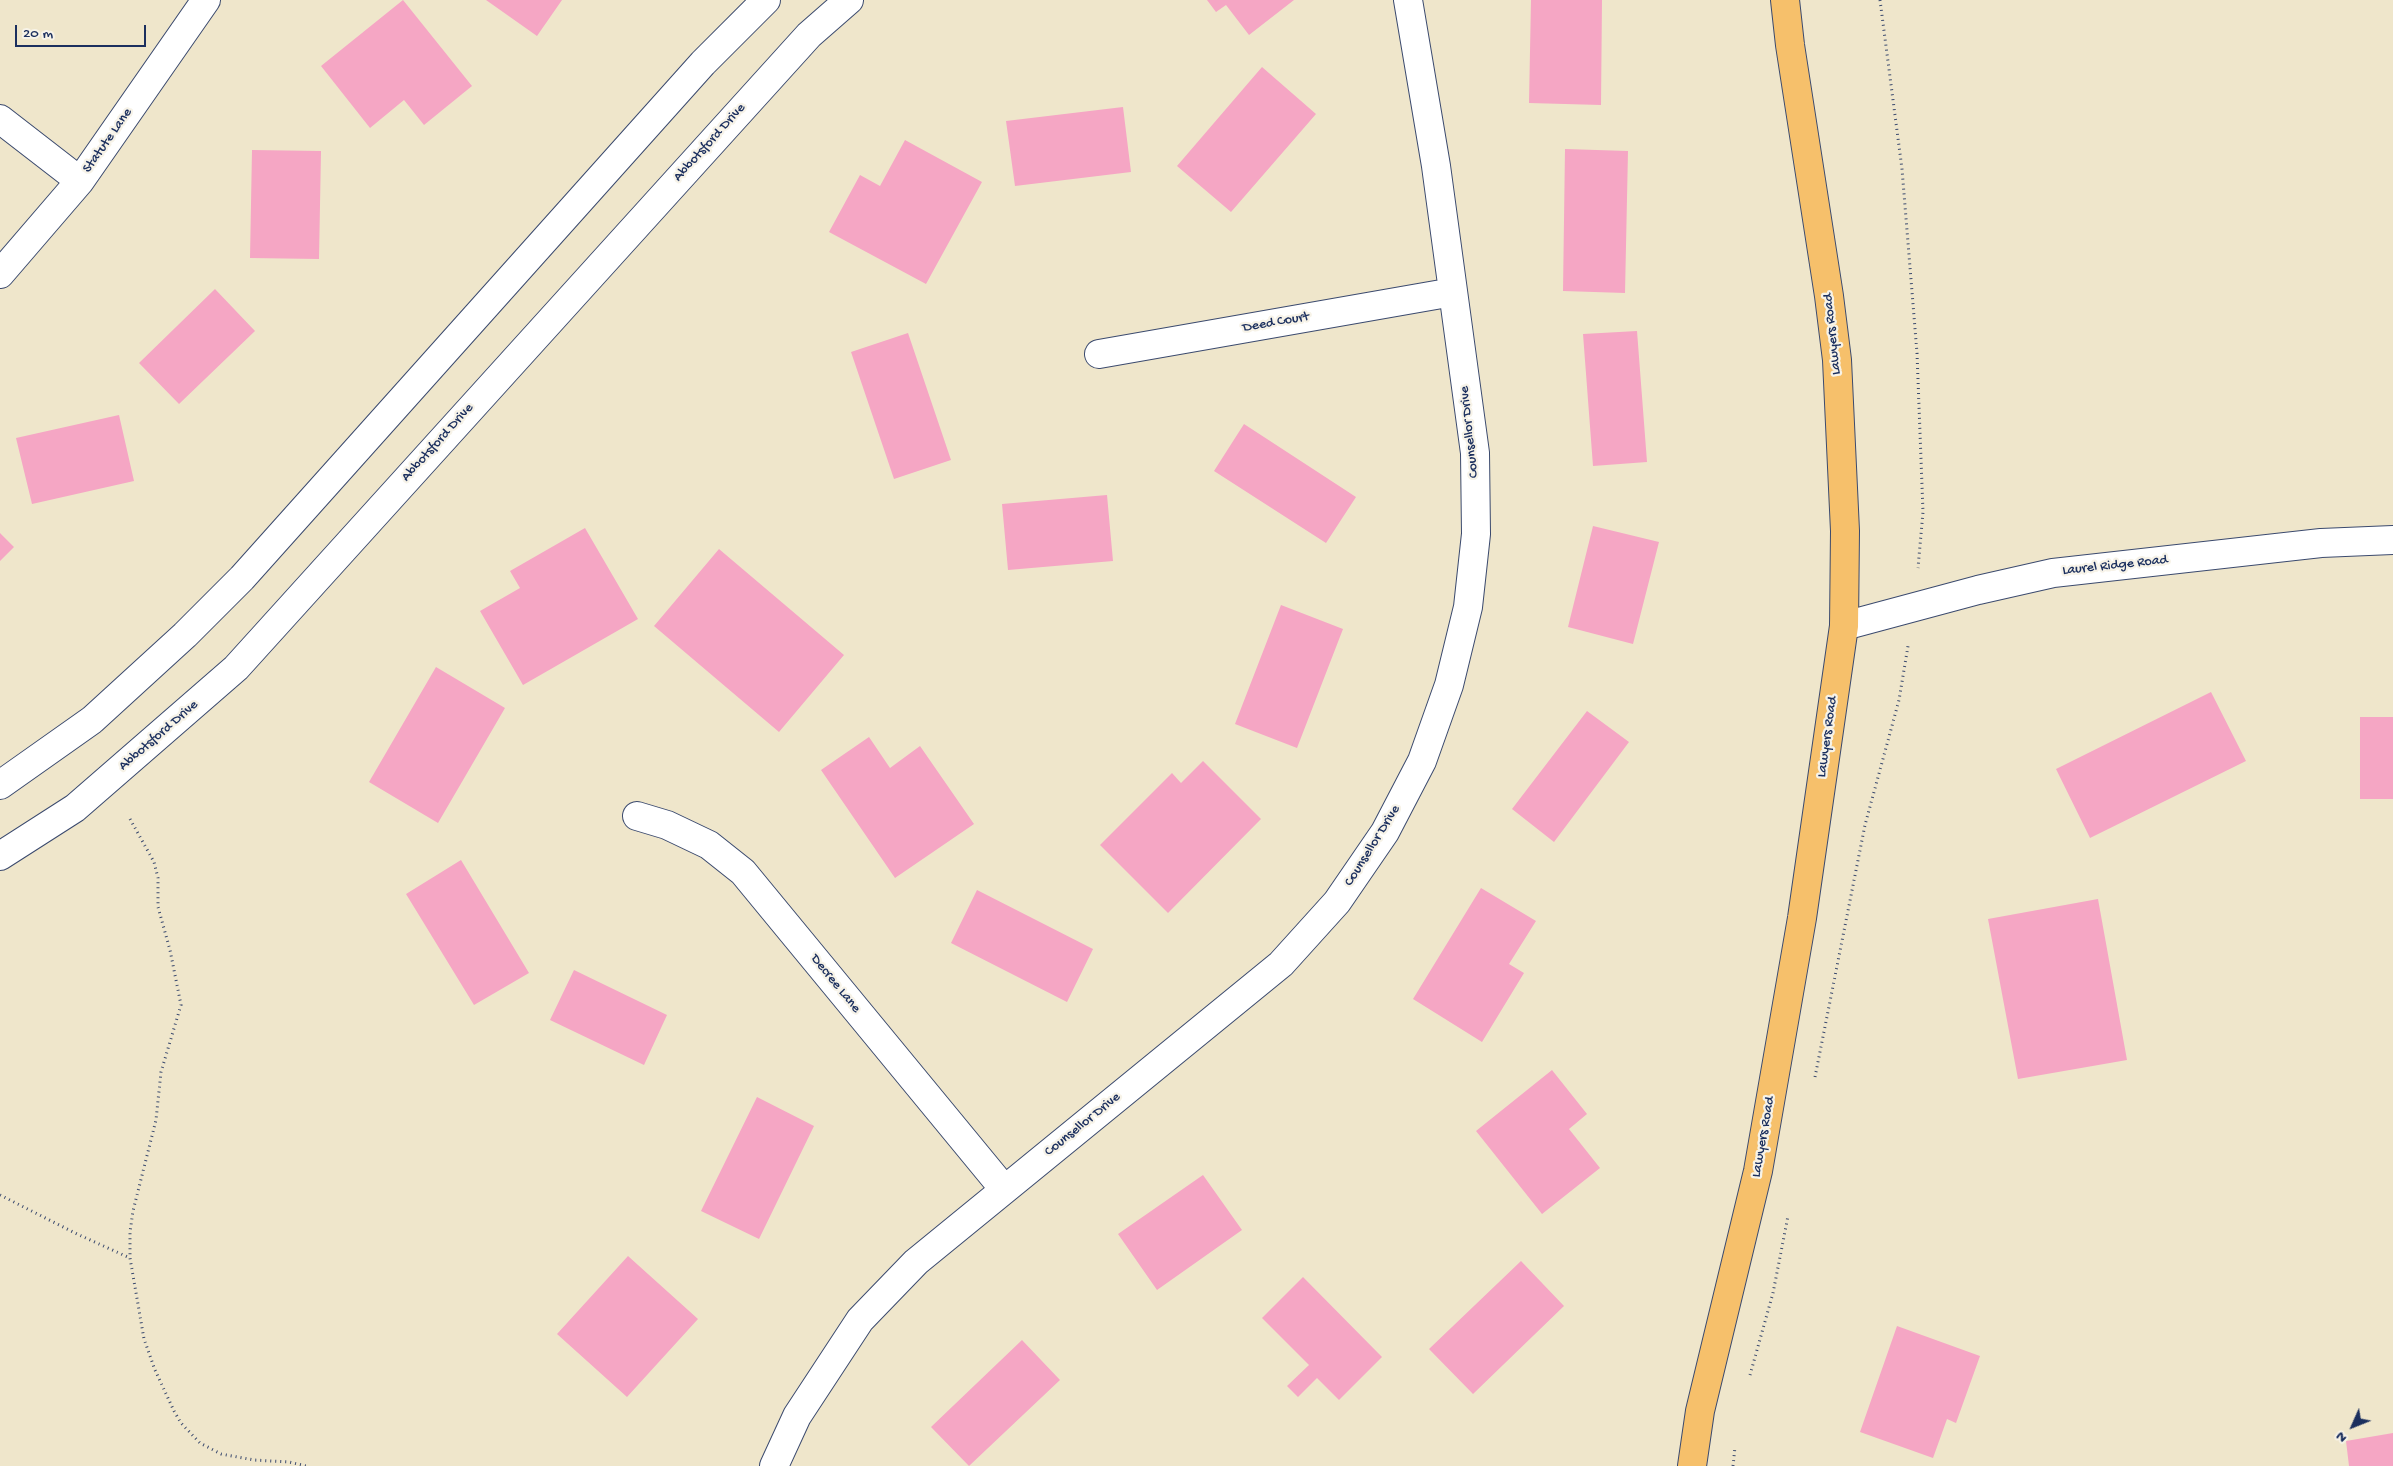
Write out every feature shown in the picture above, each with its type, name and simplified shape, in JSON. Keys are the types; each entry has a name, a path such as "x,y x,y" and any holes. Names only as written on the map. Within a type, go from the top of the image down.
{"main road":[{"name":"Lawyers Road","path":"1692,1466 1700,1412 1758,1171 1802,918 1844,626 1846,531 1837,360 1785,0"}],"street":[{"name":"Statute Lane","path":"0,274 80,182 206,0"},
{"path":"0,785 92,720 185,635 242,578 703,63 766,0"},
{"name":"Abbotsford Drive","path":"0,856 75,808 236,668 809,35 849,0"},
{"name":"Counsellor Drive","path":"774,1466 797,1416 860,1320 916,1262 1281,964 1342,894 1385,832 1422,761 1452,677 1468,607 1476,534 1475,453 1453,292 1408,0"},
{"path":"0,119 80,182"},
{"name":"Deed Court","path":"1099,354 1453,292"},
{"name":"Laurel Ridge Road","path":"1844,626 1978,590 2053,573 2321,543 2393,540"},
{"name":"Decree Lane","path":"637,816 667,825 708,845 743,872 1004,1189"}],"path":[{"path":"130,819 154,862 158,878 158,907 172,959 181,1005 161,1072 156,1120 132,1212 130,1258 144,1339 154,1370 181,1423 200,1443 221,1454 254,1460 289,1462 306,1466"},
{"path":"0,1195 77,1234 130,1258"}],"building":[{"path":"403,0 472,86 424,125 404,100 370,128 321,66"},
{"path":"486,0 562,0 537,36"},
{"path":"1207,0 1294,0 1249,35 1226,5 1216,12"},
{"path":"1531,0 1602,0 1601,105 1529,103"},
{"path":"1262,67 1316,114 1231,212 1177,166"},
{"path":"1123,107 1131,172 1015,186 1006,121"},
{"path":"905,140 982,182 926,284 829,232 860,175 880,186"},
{"path":"1565,149 1628,151 1625,293 1563,291"},
{"path":"252,150 321,151 319,259 250,258"},
{"path":"215,289 255,331 179,404 139,363"},
{"path":"1637,331 1647,462 1593,466 1583,334"},
{"path":"908,333 951,460 894,479 851,352"},
{"path":"119,415 134,481 32,504 16,438"},
{"path":"1244,424 1356,497 1326,543 1214,471"},
{"path":"1107,495 1113,561 1008,570 1002,504"},
{"path":"1593,526 1659,542 1633,644 1568,627"},
{"path":"585,528 638,619 523,685 480,611 520,588 510,571"},
{"path":"0,533 14,547 0,561"},
{"path":"719,549 844,655 779,732 654,626"},
{"path":"1281,605 1343,629 1297,748 1235,724"},
{"path":"436,667 505,708 438,823 369,782"},
{"path":"2211,692 2246,761 2090,838 2056,769"},
{"path":"1587,711 1629,742 1554,842 1512,809"},
{"path":"2360,717 2393,717 2393,799 2360,799"},
{"path":"869,737 890,768 920,746 974,824 895,878 821,770"},
{"path":"1203,761 1261,819 1168,913 1100,845 1172,773 1181,783"},
{"path":"461,860 529,973 474,1005 406,894"},
{"path":"1481,888 1536,921 1509,964 1524,973 1482,1042 1413,999"},
{"path":"977,890 1093,949 1067,1002 951,943"},
{"path":"2098,899 2127,1060 2018,1079 1988,919"},
{"path":"574,970 667,1015 644,1065 550,1020"},
{"path":"1552,1070 1587,1114 1569,1129 1600,1168 1542,1214 1476,1131"},
{"path":"757,1097 814,1126 759,1239 701,1211"},
{"path":"1203,1175 1242,1230 1157,1290 1118,1234"},
{"path":"628,1256 698,1319 627,1397 557,1334"},
{"path":"1521,1261 1564,1306 1473,1394 1429,1349"},
{"path":"1303,1277 1382,1357 1339,1400 1317,1378 1298,1397 1287,1386 1309,1365 1262,1318"},
{"path":"1897,1326 1980,1356 1956,1423 1947,1419 1933,1458 1860,1432"},
{"path":"1022,1340 1060,1380 969,1466 931,1427"},
{"path":"2393,1433 2393,1466 2349,1466 2346,1441"}]}
